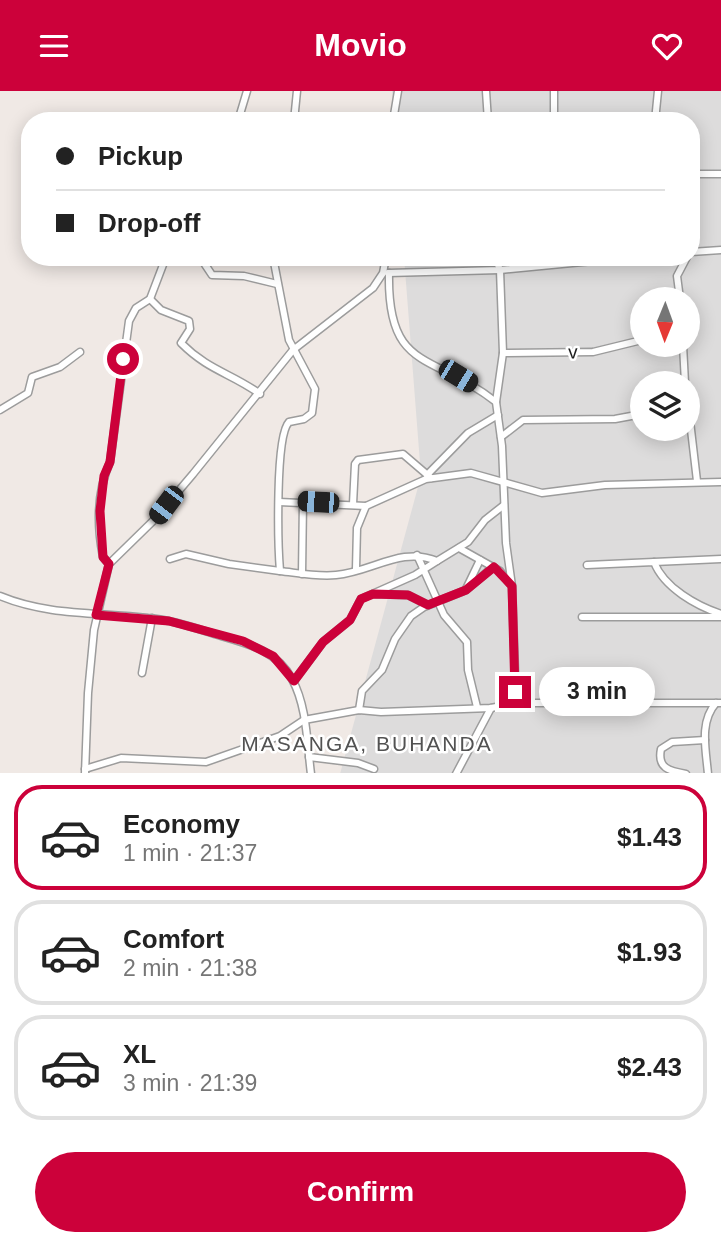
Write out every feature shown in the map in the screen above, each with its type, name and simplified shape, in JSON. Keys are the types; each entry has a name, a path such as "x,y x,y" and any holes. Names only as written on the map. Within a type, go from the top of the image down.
{"street":[{"path":"241,112 247,91"},
{"path":"295,112 297,91"},
{"path":"394,112 398,91"},
{"path":"486,91 487,112"},
{"path":"554,91 554,112"},
{"path":"656,112 658,91"},
{"path":"700,174 721,174"},
{"path":"700,251 721,250"},
{"path":"109,564 103,557 99,531 102,488 110,462 129,321 141,303 150,299 163,266"},
{"path":"206,266 216,277 244,276 277,284"},
{"path":"274,266 293,350 304,362 315,387 314,406 309,417 289,422 283,429 279,502 280,571"},
{"path":"386,266 391,316 402,344 496,402"},
{"path":"498,266 503,353 496,402 512,586 516,703"},
{"path":"541,266 499,270 386,273 362,298 293,350 260,394 154,520 109,564 96,615 88,693 85,771 121,758 194,763 281,736 304,720 359,710 381,712 491,708 516,703 719,703"},
{"path":"678,287 677,277 682,266"},
{"path":"150,299 161,310 189,321 190,329 181,343 203,364 243,382 260,394"},
{"name":"v","path":"503,353 593,352 630,343"},
{"path":"0,410 28,393 32,377 60,367 80,352"},
{"path":"429,476 468,433 498,415"},
{"path":"501,437 523,420 615,419 630,416"},
{"path":"692,441 697,481"},
{"path":"353,504 355,464 358,460 403,454 429,476"},
{"path":"279,502 303,501 366,506 429,476 480,473 536,492 552,493 605,485 663,486 697,481 721,482"},
{"path":"302,574 303,501"},
{"path":"294,681 323,642 350,620 361,599 423,570 467,543 485,520 504,505"},
{"path":"356,569 357,529 366,506"},
{"path":"459,548 494,567 512,586"},
{"path":"170,559 186,554 229,565 334,576 385,564 399,556 417,555 437,561"},
{"path":"417,555 444,615 467,642 468,670 477,707"},
{"path":"587,565 721,559"},
{"path":"466,590 480,560"},
{"path":"654,562 668,581 690,600 721,616"},
{"path":"359,710 362,691 382,670 400,631 413,614 466,590 494,567"},
{"path":"373,594 417,597 428,605"},
{"path":"0,596 36,608 152,618 255,646 281,663 294,681 304,720 311,773"},
{"path":"582,617 721,616"},
{"path":"142,673 152,618"},
{"path":"708,773 706,718 719,703"},
{"path":"456,773 491,708"},
{"path":"685,773 664,767 660,762 661,748 672,742 705,740"},
{"path":"309,757 358,762 374,769"},
{"path":"194,763 194,773"}],"shaded area":[{"path":"392,91 721,91 721,773 340,773 421,476 405,266 700,266 700,112 393,112"}],"district":[{"name":"MASANGA, BUHANDA","path":"367,743"}],"route":[{"path":"123,359 110,462 102,488 99,531 103,557 109,564 96,615 134,616 169,621 243,641 273,656 294,681 323,642 350,620 361,599 373,594 408,595 417,597 428,605 444,601 466,590 494,567 512,586 515,692"}]}
